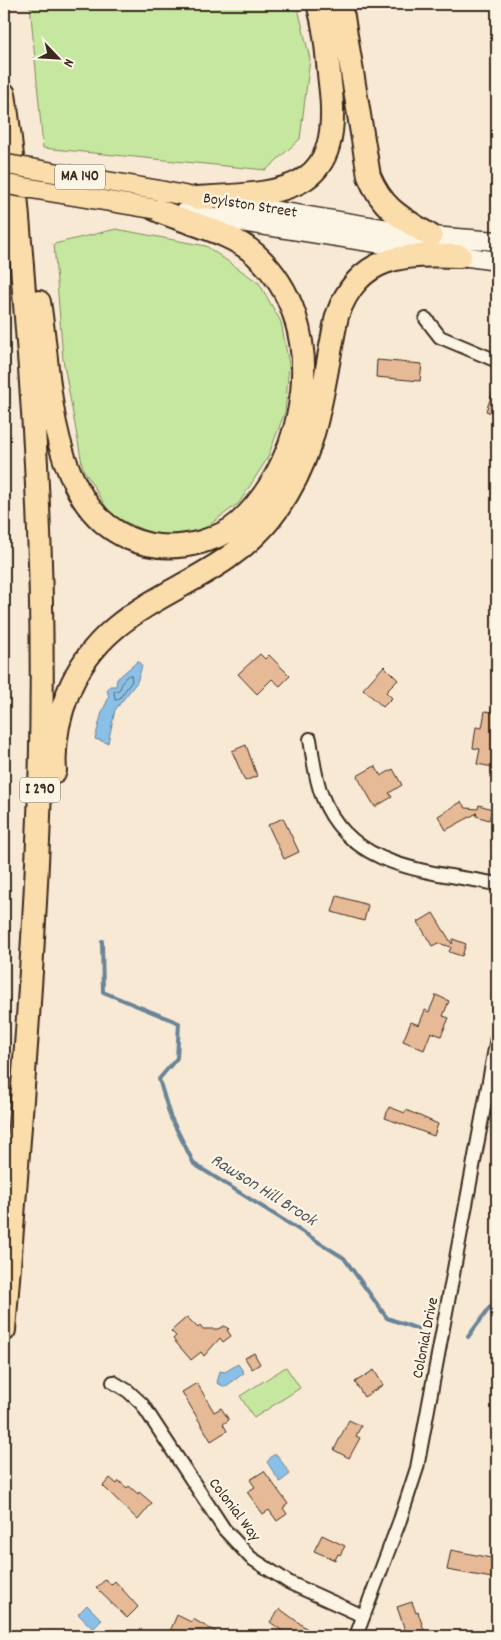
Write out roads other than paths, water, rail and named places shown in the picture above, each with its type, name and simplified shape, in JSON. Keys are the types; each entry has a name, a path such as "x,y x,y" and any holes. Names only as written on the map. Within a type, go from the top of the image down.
{"highway":[{"path":"196,198 260,194 295,185 309,176 326,155 332,134 334,113 328,55 318,4"},
{"path":"338,4 343,17 369,176 381,199 390,210 431,236"},
{"name":"I 290","path":"4,94 10,190 31,372 38,502 41,682 38,835 4,1330"},
{"path":"10,190 35,278 57,432 77,488 95,513 120,534 143,544 168,548 195,544 222,535 240,523 258,502 280,466 291,439 298,412 304,354 296,317 279,283 260,258 243,245 156,199"},
{"path":"38,835 55,772 55,746 60,717 72,684 86,658 102,638 124,620 155,599 212,568 248,543 274,514 296,479 315,433 337,316 343,299 351,286 374,266 394,258 426,255 460,256"}],"main road":[{"name":"Boylston Street","path":"4,164 156,199 460,256 497,261"},
{"name":"Boylston Street","path":"10,190 156,199 196,198 431,236 497,241"}],"street":[{"path":"426,319 440,337 497,361"},
{"path":"310,739 318,785 326,807 338,827 355,842 373,854 403,866 497,884"},
{"name":"Colonial Drive","path":"356,1636 400,1520 422,1443 497,1038"},
{"name":"Colonial Way","path":"113,1382 128,1390 142,1404 224,1529 250,1558 290,1583 363,1616"}],"water":[{"path":"138,661 142,666 137,682 115,710 108,743 95,739 102,712 109,697 107,690 110,686 116,686 117,679"},
{"path":"238,1364 244,1373 225,1387 217,1383 220,1371 225,1372"},
{"path":"273,1455 277,1455 290,1474 280,1482 267,1462"},
{"path":"87,1605 102,1620 93,1629 78,1614"}],"waterway":[{"name":"Rawson Hill Brook","path":"102,941 103,992 179,1023 177,1058 159,1079 170,1116 194,1164 344,1258 387,1318 418,1329"},
{"name":"Rawson Hill Brook","path":"468,1337 490,1307 497,1307"}]}
